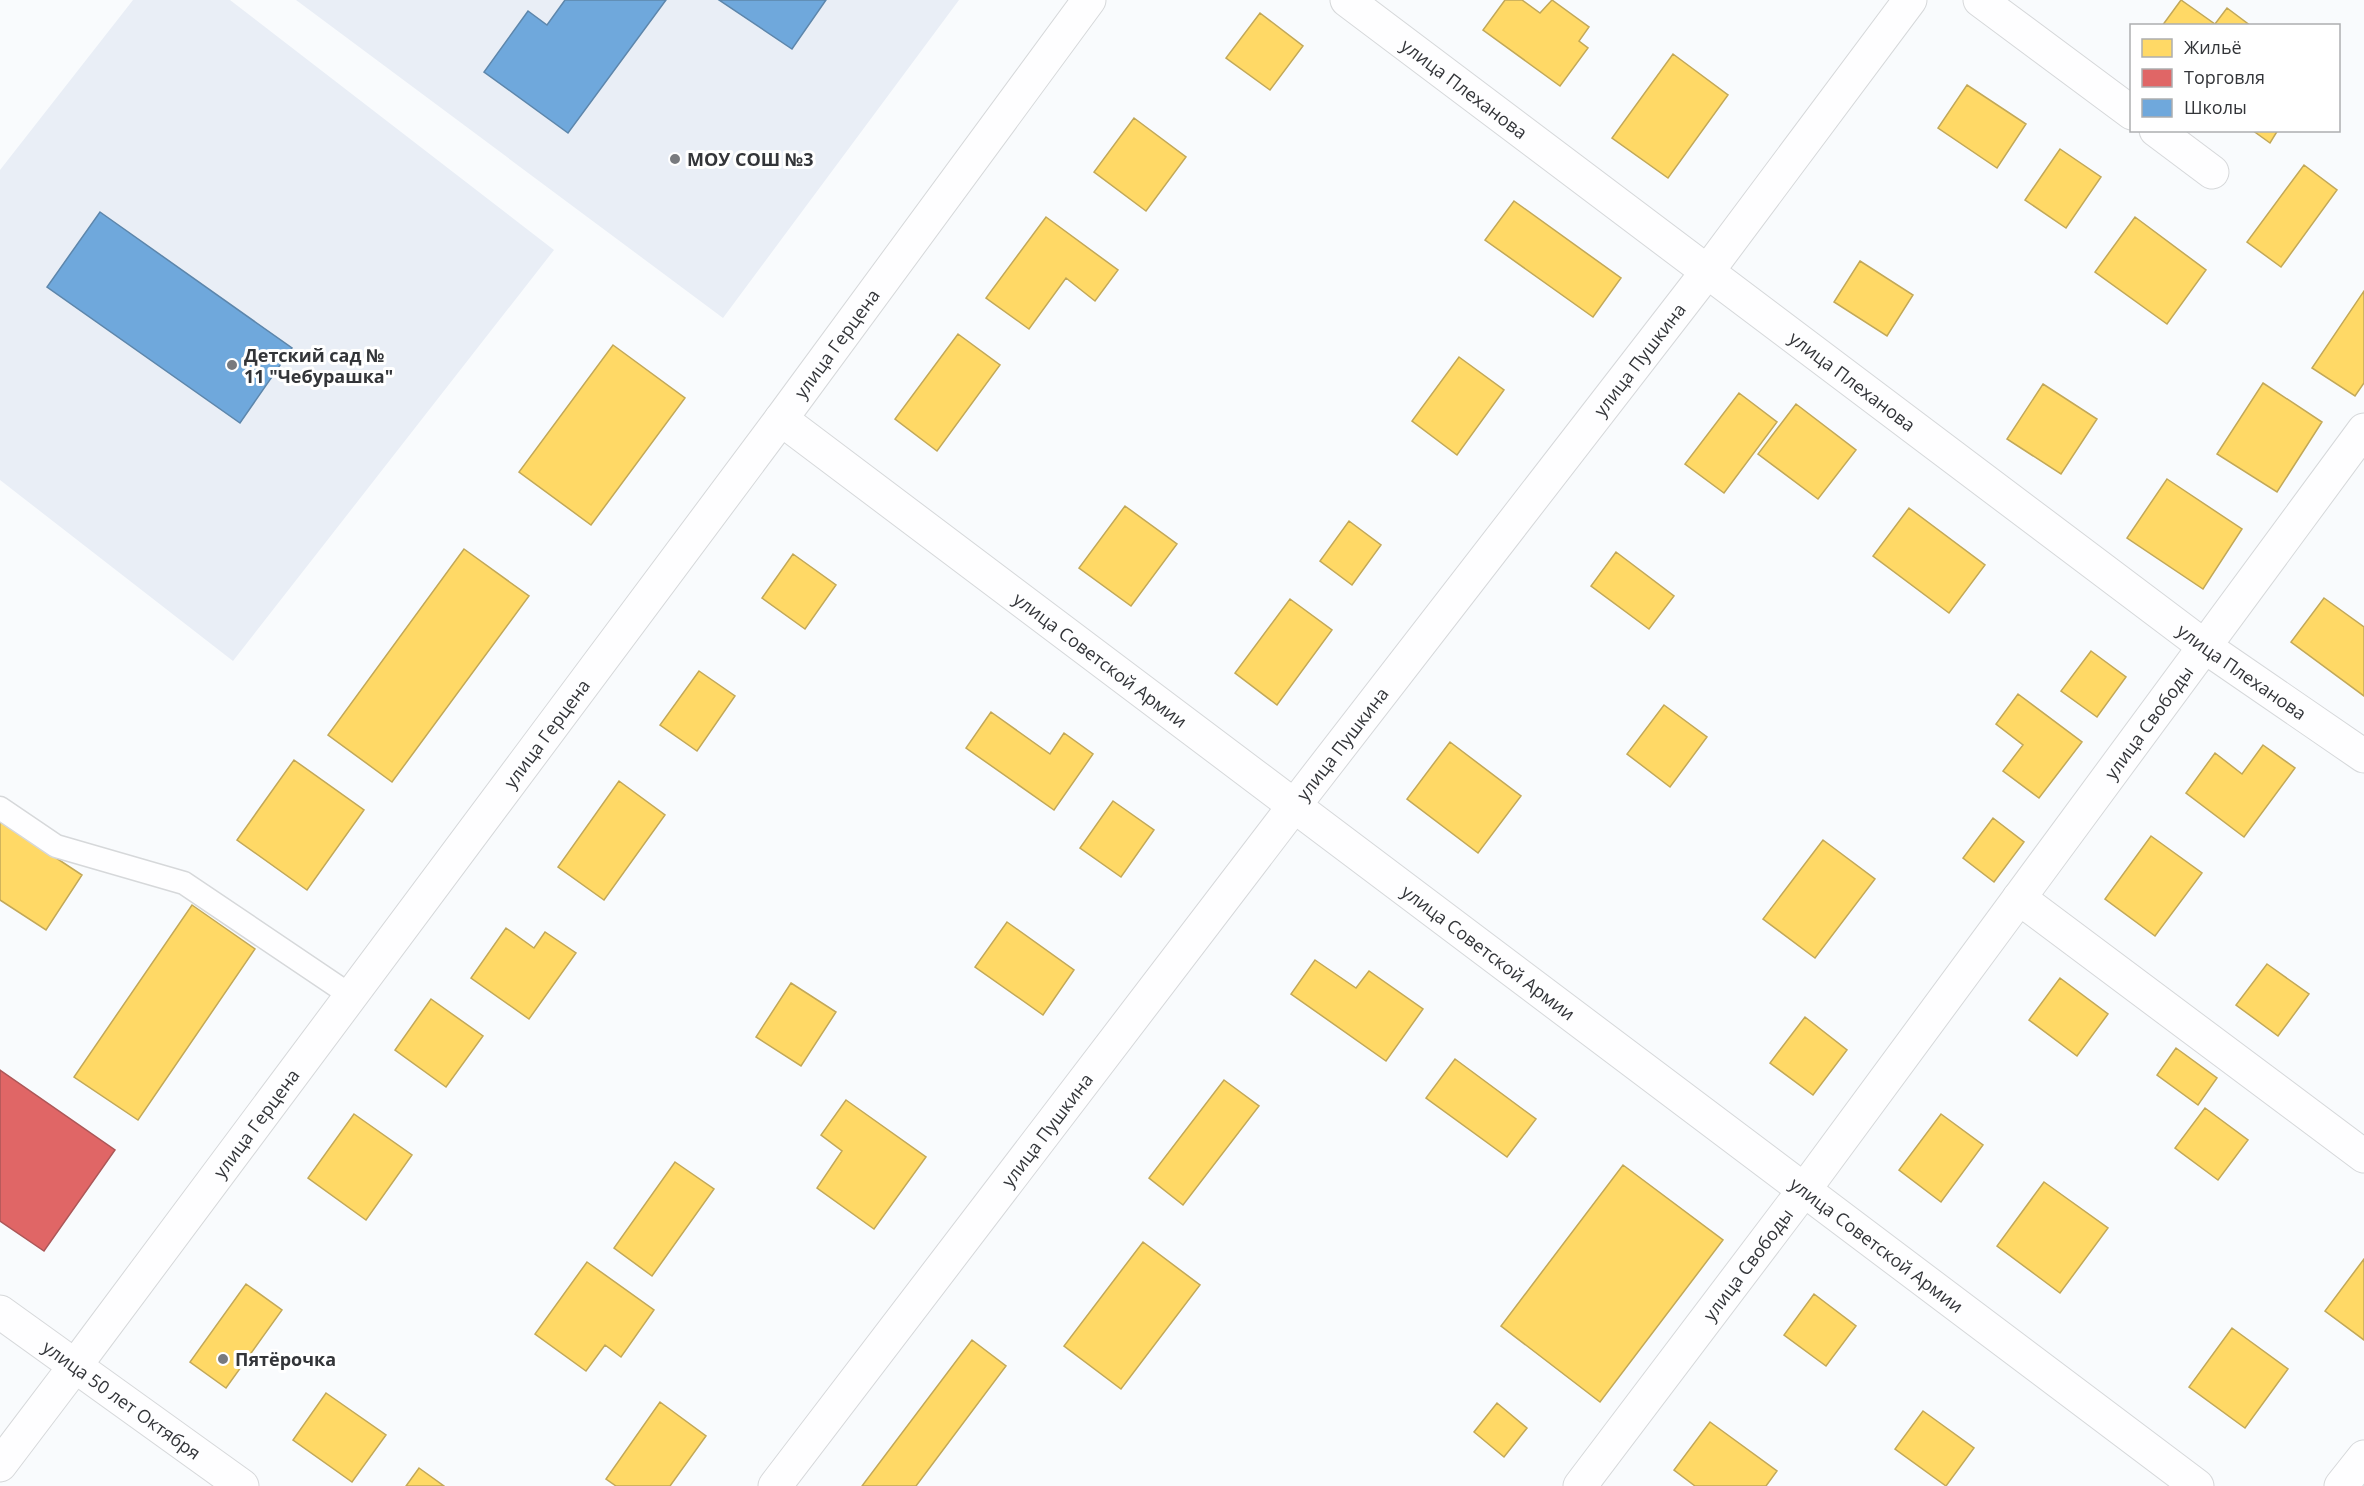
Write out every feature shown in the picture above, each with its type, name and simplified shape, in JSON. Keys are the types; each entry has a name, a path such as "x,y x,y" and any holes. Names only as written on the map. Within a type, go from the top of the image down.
{"street":[{"name":"улица Герцена","path":"0,1465 781,419 1089,0"},
{"name":"улица Плеханова","path":"1347,0 2204,646 2364,756"},
{"name":"улица Пушкина","path":"775,1486 1294,806 1707,272 1910,0"},
{"path":"1980,0 2130,111"},
{"path":"2159,132 2212,172"},
{"name":"улица Советской Армии","path":"781,419 2197,1486"},
{"name":"улица Свободы","path":"1580,1486 1804,1190 2364,430"},
{"path":"2019,898 2364,1156"},
{"name":"улица 50 лет Октября","path":"0,1312 232,1483"},
{"path":"2342,1486 2364,1457"}],"lane":[{"path":"0,808 56,846 184,882 350,994"}],"shaded area":[{"name":"Детский сад № 11 \"Чебурашка\"","path":"133,0 230,0 554,250 233,661 0,480 0,170"},
{"name":"МОУ СОШ №3","path":"296,0 959,0 723,318"}],"building: Жильё":[{"path":"1505,0 1522,0 1540,13 1552,0 1589,27 1579,41 1588,48 1560,86 1483,30"},
{"path":"2181,0 2215,24 2163,24"},
{"path":"2227,8 2248,24 2215,24"},
{"path":"1260,13 1303,46 1270,90 1226,58"},
{"path":"1673,54 1728,95 1668,178 1612,138"},
{"path":"1967,85 2026,124 1997,168 1938,128"},
{"path":"1134,118 1186,157 1146,211 1094,172"},
{"path":"2255,132 2277,132 2270,143"},
{"path":"2060,149 2101,177 2066,228 2025,200"},
{"path":"2304,165 2337,190 2281,267 2247,242"},
{"path":"1514,201 1621,278 1593,317 1485,240"},
{"path":"1046,217 1118,270 1095,301 1066,278 1029,329 986,298"},
{"path":"2135,217 2206,270 2167,324 2095,272"},
{"path":"1860,261 1913,295 1887,336 1834,302"},
{"path":"2364,291 2364,383 2355,396 2312,368"},
{"path":"958,334 1000,365 937,451 895,419"},
{"path":"613,345 685,398 591,525 519,472"},
{"path":"1459,357 1504,390 1457,455 1412,421"},
{"path":"2263,383 2322,422 2277,492 2217,454"},
{"path":"2043,384 2097,419 2061,474 2007,439"},
{"path":"1739,393 1777,422 1724,493 1685,464"},
{"path":"1796,404 1856,450 1818,499 1758,454"},
{"path":"2167,479 2242,529 2203,589 2127,538"},
{"path":"1125,506 1177,544 1131,606 1079,568"},
{"path":"1909,508 1985,565 1949,613 1873,556"},
{"path":"1349,521 1381,545 1352,585 1320,561"},
{"path":"464,549 529,596 392,782 328,735"},
{"path":"1616,552 1674,596 1649,629 1591,586"},
{"path":"793,554 836,585 805,629 762,598"},
{"path":"2324,598 2364,627 2364,696 2291,642"},
{"path":"1290,599 1332,630 1277,705 1235,673"},
{"path":"2091,651 2126,677 2097,717 2061,691"},
{"path":"699,671 735,696 697,751 660,725"},
{"path":"2018,694 2082,742 2039,798 2003,771 2023,745 1996,724"},
{"path":"1664,705 1707,737 1670,787 1627,754"},
{"path":"991,712 1050,754 1064,733 1093,754 1054,810 966,748"},
{"path":"1450,742 1521,796 1478,853 1407,799"},
{"path":"2263,745 2295,768 2244,837 2186,793 2215,753 2242,774"},
{"path":"294,760 364,810 307,890 237,840"},
{"path":"619,781 665,815 604,900 558,867"},
{"path":"1113,801 1154,830 1121,877 1080,848"},
{"path":"1993,818 2024,842 1994,882 1963,858"},
{"path":"0,821 82,875 46,930 0,900"},
{"path":"2151,836 2202,873 2155,936 2105,899"},
{"path":"1823,840 1875,879 1815,958 1763,919"},
{"path":"192,905 255,949 138,1120 74,1077"},
{"path":"1007,922 1074,970 1043,1015 975,967"},
{"path":"506,928 534,948 545,932 576,953 529,1019 471,978"},
{"path":"1315,960 1356,988 1369,971 1423,1009 1386,1061 1291,994"},
{"path":"2267,964 2309,994 2278,1036 2236,1005"},
{"path":"2060,978 2108,1014 2077,1056 2029,1020"},
{"path":"791,983 836,1012 801,1066 756,1037"},
{"path":"431,999 483,1036 446,1087 395,1050"},
{"path":"1805,1017 1847,1050 1813,1095 1770,1063"},
{"path":"2176,1048 2217,1078 2198,1105 2157,1075"},
{"path":"1455,1059 1536,1119 1507,1157 1426,1098"},
{"path":"1224,1080 1259,1106 1183,1205 1149,1178"},
{"path":"846,1100 926,1157 874,1229 817,1188 842,1151 821,1135"},
{"path":"2205,1108 2248,1140 2218,1180 2175,1148"},
{"path":"354,1114 412,1155 366,1220 308,1178"},
{"path":"1941,1114 1983,1145 1941,1202 1899,1170"},
{"path":"675,1162 714,1189 652,1276 614,1248"},
{"path":"1623,1165 1723,1240 1600,1402 1501,1326"},
{"path":"2044,1182 2108,1228 2060,1293 1997,1246"},
{"path":"1143,1242 1200,1285 1121,1389 1064,1346"},
{"path":"2364,1259 2364,1340 2325,1311"},
{"path":"587,1262 654,1310 621,1357 605,1345 586,1371 535,1334"},
{"path":"246,1284 282,1310 226,1388 190,1362"},
{"path":"1814,1294 1856,1326 1826,1366 1784,1335"},
{"path":"2232,1328 2288,1369 2245,1428 2189,1387"},
{"path":"972,1340 1006,1366 916,1486 862,1486"},
{"path":"326,1393 386,1435 352,1482 293,1440"},
{"path":"660,1402 706,1436 670,1486 616,1486 606,1479"},
{"path":"1497,1403 1527,1428 1504,1457 1474,1432"},
{"path":"1923,1411 1974,1448 1946,1486 1895,1449"},
{"path":"1710,1422 1777,1471 1766,1486 1695,1486 1674,1470"},
{"path":"419,1468 444,1486 406,1486"}],"building: Торговля":[{"path":"0,1070 115,1150 44,1251 0,1221"}],"building: Школы":[{"path":"565,0 666,0 568,133 484,72 528,11 547,25"},
{"path":"719,0 826,0 792,49"},
{"path":"100,212 292,348 240,423 47,287"}],"place":[{"name":"МОУ СОШ №3","path":"675,159"},
{"name":"Детский сад № 11 \"Чебурашка\"","path":"232,365"},
{"name":"Пятёрочка","path":"223,1359"}]}
